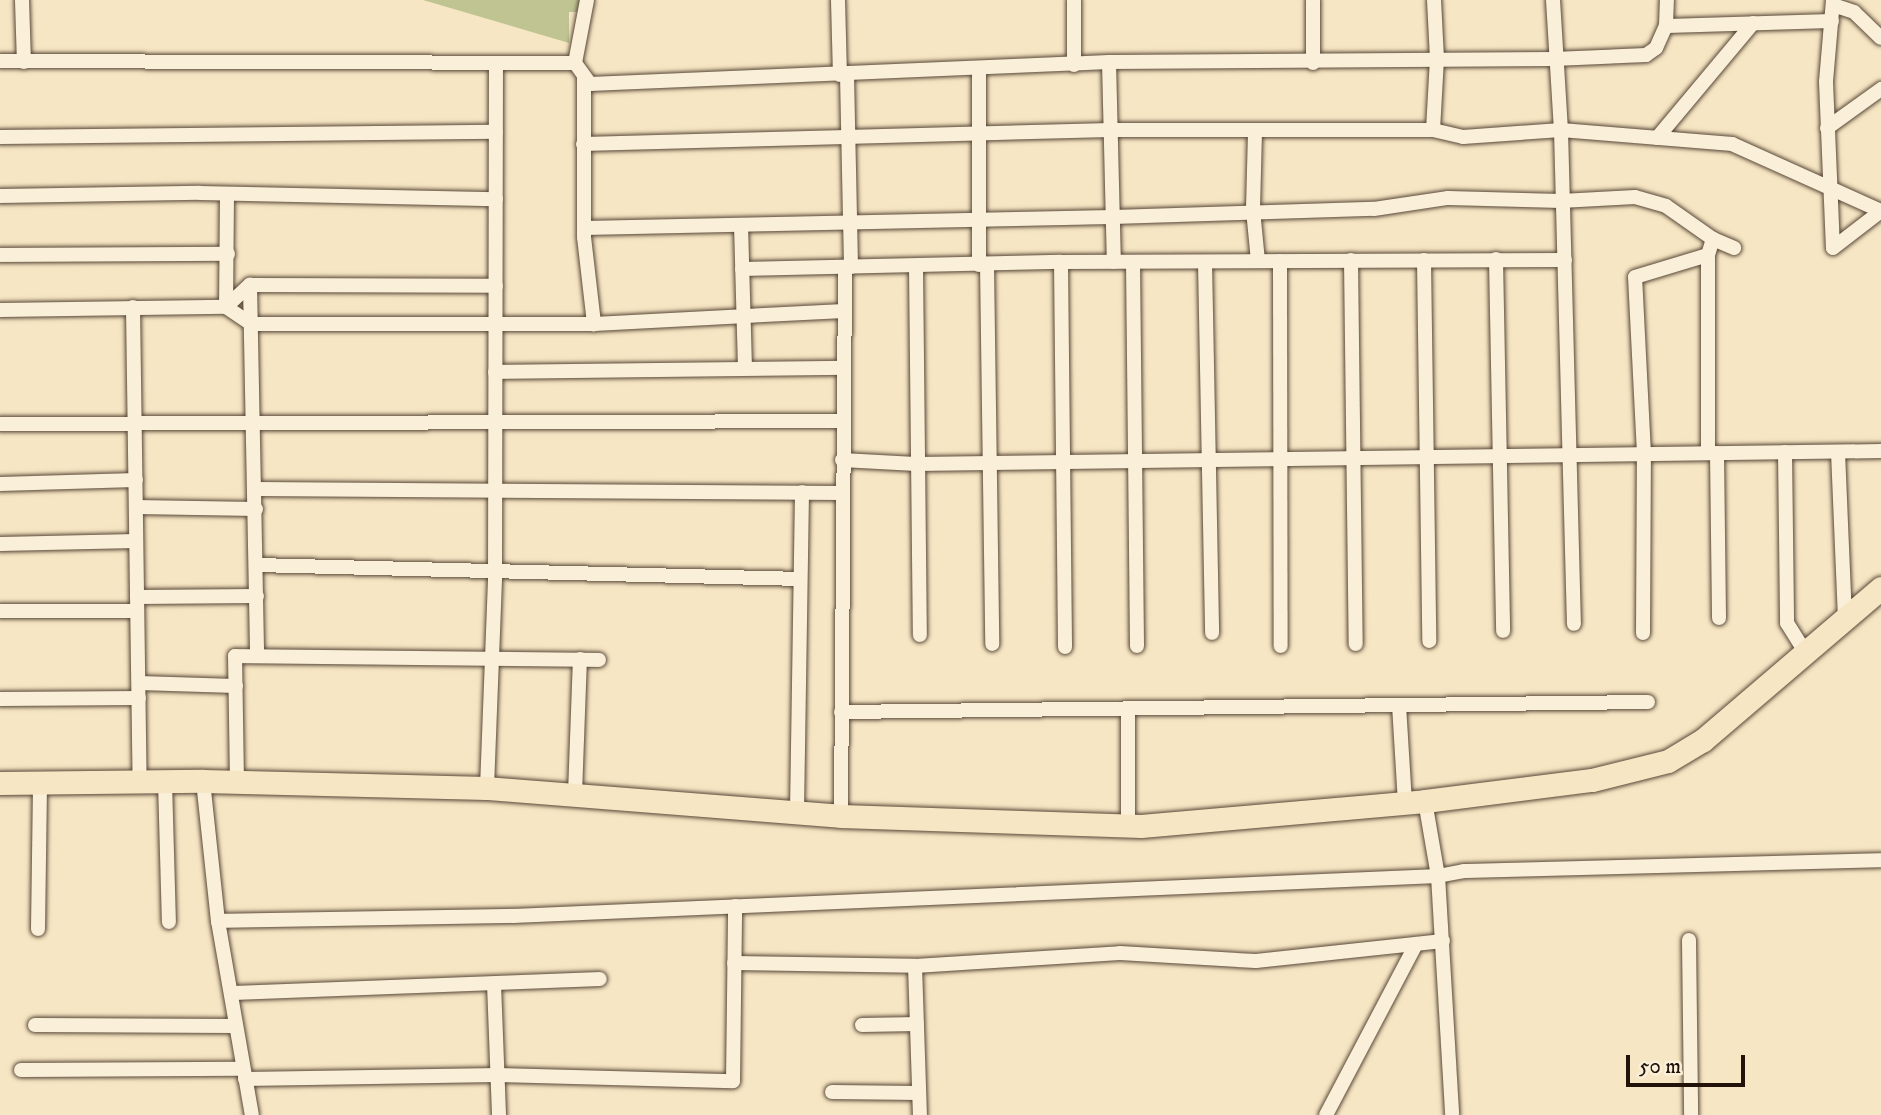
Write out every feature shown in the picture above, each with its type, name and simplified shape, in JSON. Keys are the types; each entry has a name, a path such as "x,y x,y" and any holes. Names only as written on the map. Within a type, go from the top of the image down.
{"main road":[{"path":"0,783 203,781 487,788 841,816 1128,825 1415,802 1592,780 1668,761 1703,740 1845,617 1878,597"}],"street":[{"path":"22,0 24,62"},
{"path":"587,0 575,63 590,84 979,71 1109,62 1313,63 1646,55 1656,48 1666,26 1667,0"},
{"path":"838,0 850,138 850,223 842,368 841,816"},
{"path":"1074,0 1074,65"},
{"path":"1313,0 1313,63"},
{"path":"1433,130 1437,59 1434,0"},
{"path":"1553,0 1554,59 1561,130 1574,624"},
{"path":"583,144 1111,130 1433,130 1463,137 1561,130 1732,144 1829,187 1881,211 1833,248 1829,187 1826,82 1833,3 1854,12 1881,38"},
{"path":"1666,26 1832,21"},
{"path":"1657,138 1753,23"},
{"path":"0,61 575,63"},
{"path":"1109,62 1114,262"},
{"path":"487,788 495,575 496,63"},
{"path":"979,71 979,220 983,265 992,643"},
{"path":"584,78 584,228 594,324"},
{"path":"1828,128 1881,89"},
{"path":"0,138 496,132"},
{"path":"1255,132 1253,210 1258,261"},
{"path":"0,196 228,195 496,199"},
{"path":"226,307 228,195"},
{"path":"584,228 1113,217 1253,210 1374,209 1448,198 1561,201 1635,197 1665,206 1713,239 1734,248"},
{"path":"741,225 745,368"},
{"path":"1713,239 1708,255 1718,618"},
{"path":"0,255 228,254"},
{"path":"1643,633 1644,454 1634,277 1708,255"},
{"path":"1496,259 1503,631"},
{"path":"1351,260 1356,644"},
{"path":"1424,260 1429,641"},
{"path":"742,270 1061,262 1565,260"},
{"path":"1280,261 1281,646"},
{"path":"1061,262 1065,647"},
{"path":"1133,262 1137,646"},
{"path":"1205,262 1212,633"},
{"path":"916,266 916,464 920,635"},
{"path":"226,307 250,285 496,286"},
{"path":"250,285 257,656"},
{"path":"133,307 141,782"},
{"path":"0,310 226,307 251,324 594,324 844,311"},
{"path":"495,372 842,368"},
{"path":"0,424 135,422 496,425 842,421"},
{"path":"842,460 916,464 1881,451"},
{"path":"1785,452 1787,623 1805,652"},
{"path":"1838,452 1845,617"},
{"path":"0,484 136,480"},
{"path":"255,489 842,493"},
{"path":"797,811 802,492"},
{"path":"136,507 256,509"},
{"path":"0,544 136,541"},
{"path":"256,565 495,575 800,579"},
{"path":"0,611 257,596"},
{"path":"237,782 235,656 492,656 599,660"},
{"path":"575,794 580,659"},
{"path":"0,699 236,686"},
{"path":"841,712 1648,702"},
{"path":"1399,705 1415,802 1438,876 1452,1115"},
{"path":"1128,708 1128,825"},
{"path":"203,781 218,921 234,993 235,1027 252,1115"},
{"path":"165,782 169,922"},
{"path":"38,929 40,783"},
{"path":"218,921 513,916 1438,876 1464,871 1881,860"},
{"path":"21,1070 244,1074 498,1074 733,1080 735,906"},
{"path":"1689,940 1690,1115"},
{"path":"734,963 915,966 1120,953 1255,961 1443,941"},
{"path":"1326,1115 1416,944"},
{"path":"915,966 920,1115"},
{"path":"234,993 600,979"},
{"path":"494,984 499,1115"},
{"path":"862,1024 917,1024"},
{"path":"35,1025 235,1027"},
{"path":"832,1092 919,1093"}],"green space":[{"path":"423,0 581,0 580,12 569,12 569,43"}]}
